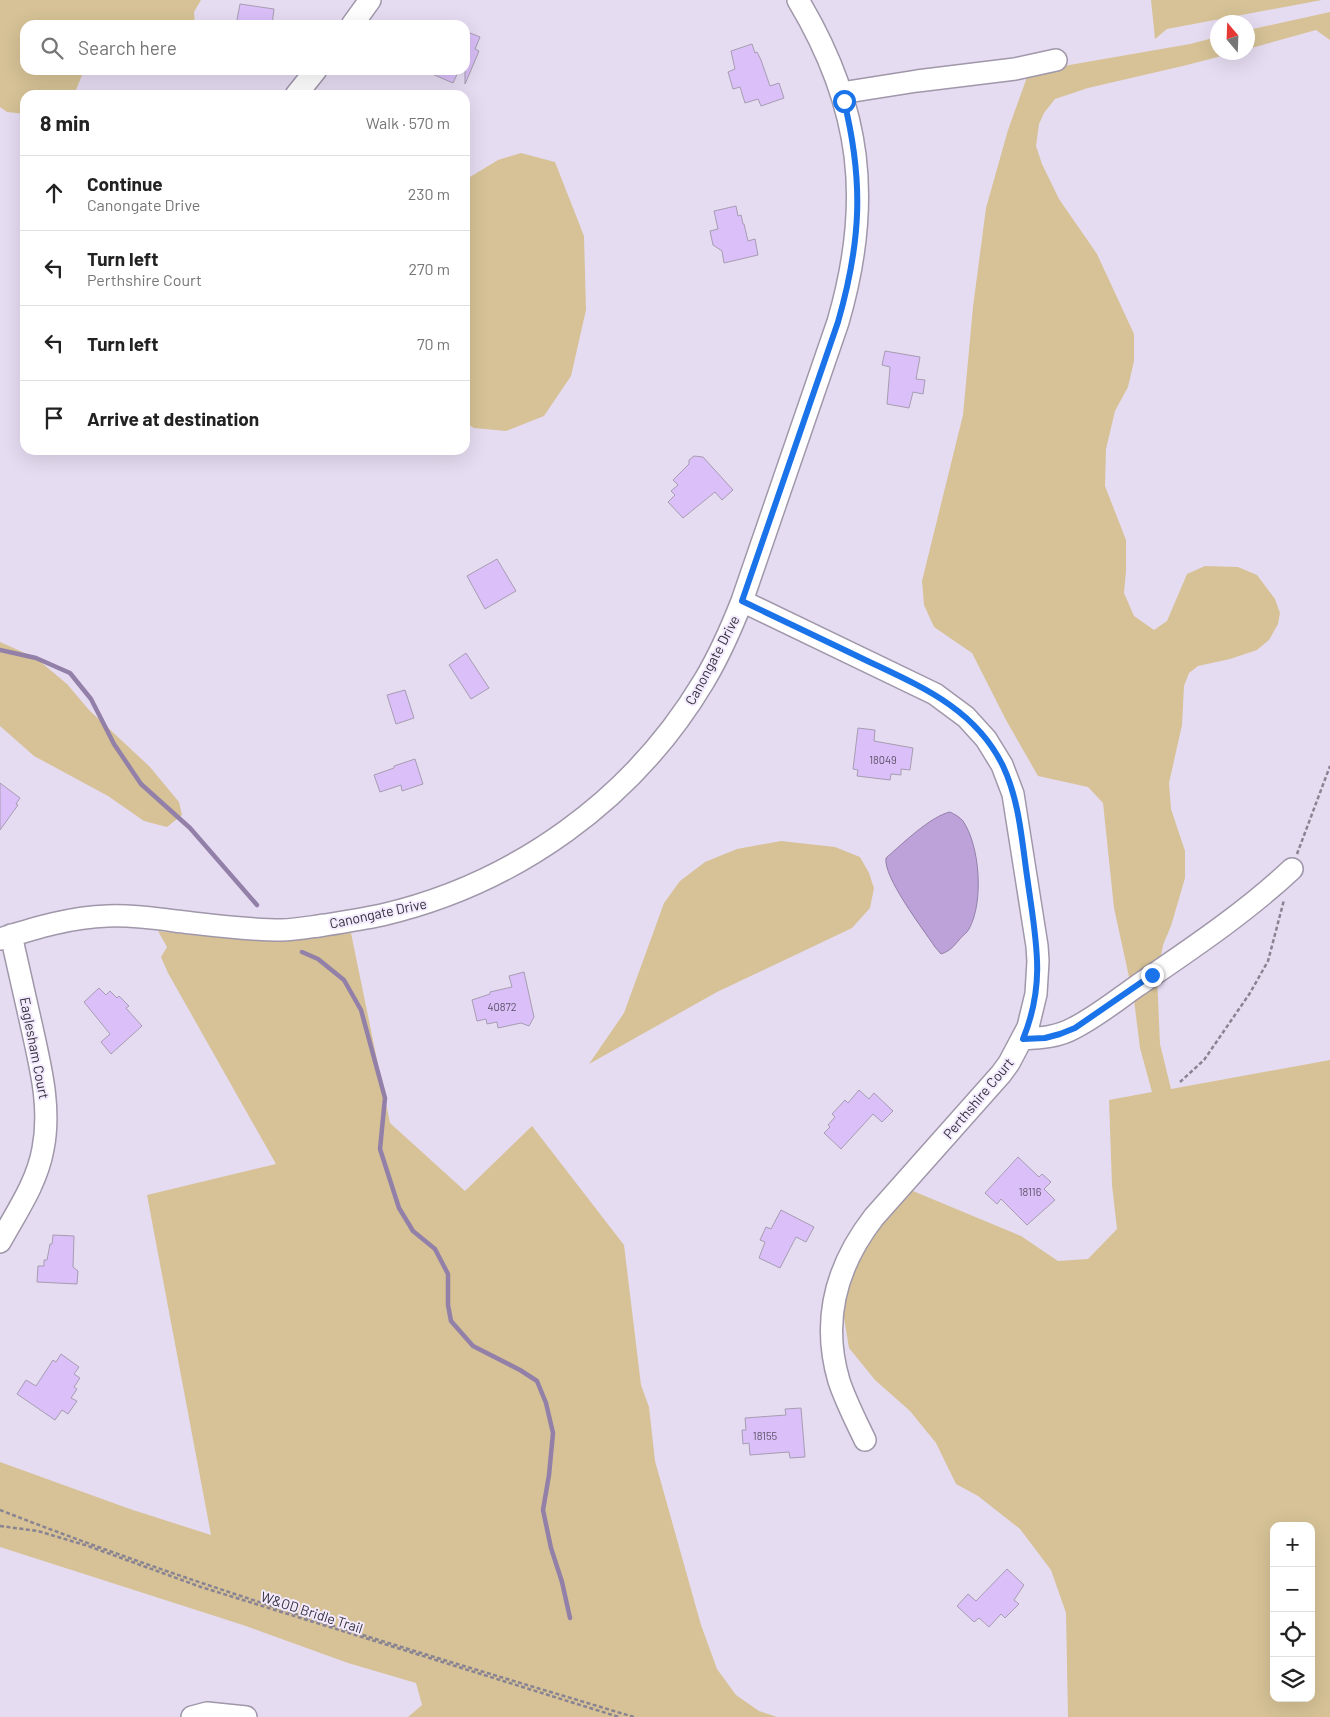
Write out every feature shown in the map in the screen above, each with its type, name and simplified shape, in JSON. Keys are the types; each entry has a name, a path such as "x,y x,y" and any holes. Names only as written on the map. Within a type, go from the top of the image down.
{"street":[{"path":"356,20 370,0"},
{"name":"Canongate Drive","path":"6,937 78,918 139,917 240,929 284,930 361,920 404,910 446,897 486,880 525,859 562,835 597,808 629,778 658,746 685,711 704,681 725,642 742,601 838,322 848,287 855,249 858,210 852,132 832,64 798,0"},
{"path":"841,93 917,80 1015,69 1056,60"},
{"path":"300,90 312,75"},
{"name":"Perthshire Court","path":"742,601 935,694 966,717 995,752 1008,779 1017,809 1038,961 1033,1011 1023,1039 1001,1074 861,1233 848,1256 838,1281 831,1333 834,1358 846,1398 865,1440"},
{"path":"1023,1039 1045,1038 1075,1028 1262,897 1292,869"},
{"name":"Eaglesham Court","path":"0,1242 36,1174 47,1126 47,1101 43,1076 6,937"},
{"path":"192,1717 207,1714 246,1717"}],"path":[{"path":"1292,869 1330,766"},
{"path":"1180,1082 1204,1060 1250,993 1268,961 1285,898"},
{"path":"0,1510 168,1571 310,1618 634,1717"},
{"name":"W&OD Bridle Trail","path":"0,1526 38,1532 88,1546 210,1590 619,1717"}],"shaded area":[{"path":"0,0 201,0 194,12 195,20 20,20 20,75 82,75 76,90 20,90 20,113 7,112 0,107"},
{"path":"1151,0 1322,0 1242,15 1210,15 1210,21 1167,29 1155,39"},
{"path":"1330,12 1330,40 1316,30 1255,47 1255,28"},
{"path":"1210,39 1210,59 1088,88 1055,99 1044,113 1039,124 1036,146 1042,164 1059,199 1097,254 1134,334 1134,361 1128,387 1115,411 1106,449 1105,486 1126,540 1124,593 1134,616 1154,630 1167,621 1187,574 1205,566 1238,567 1257,575 1275,599 1280,613 1278,624 1269,640 1257,650 1230,659 1198,666 1189,673 1184,686 1182,725 1169,783 1171,809 1185,851 1185,878 1171,926 1163,945 1157,976 1160,1044 1171,1089 1330,1060 1330,1717 1068,1717 1066,1613 1051,1570 1020,1529 978,1496 956,1484 936,1443 910,1411 875,1380 849,1348 838,1281 901,1186 1021,1236 1058,1261 1088,1259 1117,1229 1112,1185 1109,1100 1152,1092 1140,1048 1134,1000 1114,908 1103,803 1088,787 1038,776 1006,720 972,653 934,627 924,605 922,581 963,415 973,307 986,208 1008,130 1027,77 1052,68"},
{"path":"521,153 555,162 584,236 586,310 571,376 544,416 506,431 474,428 470,426 470,177 498,160"},
{"path":"0,642 36,658 67,684 89,710 150,767 179,802 182,815 167,827 144,821 108,796 34,756 0,726"},
{"path":"950,812 962,820 969,832 976,859 978,890 974,918 969,929 947,952 941,954 913,916 897,890 887,867 886,858 908,838 934,819"},
{"path":"781,841 835,847 860,857 869,873 874,888 870,908 852,928 717,992 589,1064 624,1013 664,903 680,881 705,862 737,849"},
{"path":"158,931 203,936 278,938 351,933 390,1123 465,1191 532,1126 624,1245 641,1385 649,1407 655,1461 701,1625 717,1669 736,1695 759,1711 777,1717 408,1717 422,1705 416,1683 348,1663 246,1626 0,1547 0,1462 130,1509 211,1535 147,1195 276,1164 168,973 161,957 167,947"}],"building":[{"path":"240,4 274,9 273,20 237,20"},
{"path":"470,33 480,37 475,49 479,51 470,72"},
{"path":"752,44 755,53 757,52 761,60 770,86 779,83 784,98 761,106 758,99 745,103 740,87 733,89 728,72 735,69 731,51"},
{"path":"435,75 457,75 453,83"},
{"path":"465,75 469,75 465,84"},
{"path":"736,206 738,216 741,215 748,241 755,239 758,255 724,263 722,251 713,245 710,231 718,229 714,211"},
{"path":"885,351 920,357 916,379 925,380 923,394 913,392 909,408 887,404 890,367 882,365"},
{"path":"694,456 703,457 733,490 722,500 715,492 683,518 668,502 675,495 671,491 678,485 673,480 689,464 689,460"},
{"path":"497,559 516,591 485,609 467,576"},
{"path":"466,653 489,688 471,699 449,665"},
{"path":"405,690 414,718 396,724 387,695"},
{"path":"858,728 875,730 874,741 913,748 910,770 901,769 901,775 891,774 890,780 857,776 858,770 853,769"},
{"path":"415,759 423,784 402,791 401,785 380,792 374,775"},
{"path":"0,783 20,798 16,804 18,805 0,830"},
{"path":"524,972 534,1017 529,1026 521,1023 498,1028 497,1022 487,1024 486,1019 477,1021 472,1000 490,994 490,992 512,987 509,976"},
{"path":"99,988 106,995 110,991 117,998 119,996 129,1006 126,1008 142,1026 111,1054 101,1042 110,1034 84,1002"},
{"path":"859,1090 869,1099 874,1093 893,1111 882,1122 873,1114 841,1149 824,1133 830,1127 828,1125 835,1117 832,1114 845,1100 848,1103"},
{"path":"1018,1157 1039,1177 1042,1174 1051,1182 1044,1189 1055,1200 1027,1225 1001,1199 997,1204 985,1193"},
{"path":"781,1210 814,1227 806,1242 796,1237 780,1268 759,1258 765,1242 760,1240 766,1227 771,1229"},
{"path":"53,1235 74,1236 73,1267 78,1271 77,1284 37,1282 38,1266 44,1266 44,1260 47,1260"},
{"path":"61,1354 79,1367 74,1374 80,1378 74,1387 77,1389 71,1398 77,1401 68,1414 62,1410 55,1420 17,1394 26,1380 36,1386 53,1360 56,1362"},
{"path":"801,1408 805,1457 790,1458 789,1452 750,1455 749,1443 743,1444 742,1430 746,1430 745,1418 786,1415 785,1409"},
{"path":"1007,1569 1024,1585 1014,1600 1019,1604 1005,1618 1001,1614 989,1627 979,1618 974,1622 957,1606 968,1594 976,1601"}],"waterway":[{"path":"0,650 36,658 70,673 91,699 114,744 141,784 190,828 257,905"},
{"path":"302,952 318,959 344,980 361,1010 385,1098 380,1149 399,1208 413,1231 435,1249 448,1274 448,1305 451,1321 473,1346 537,1381 546,1403 553,1433 543,1510 570,1618"}],"route":[{"path":"844,101 852,132 857,171 858,210 855,249 848,287 838,322 742,601 935,694 966,717 995,752 1008,779 1017,809 1037,946 1038,980 1036,994 1033,1011 1023,1039 1045,1038 1075,1028 1152,975"}]}
